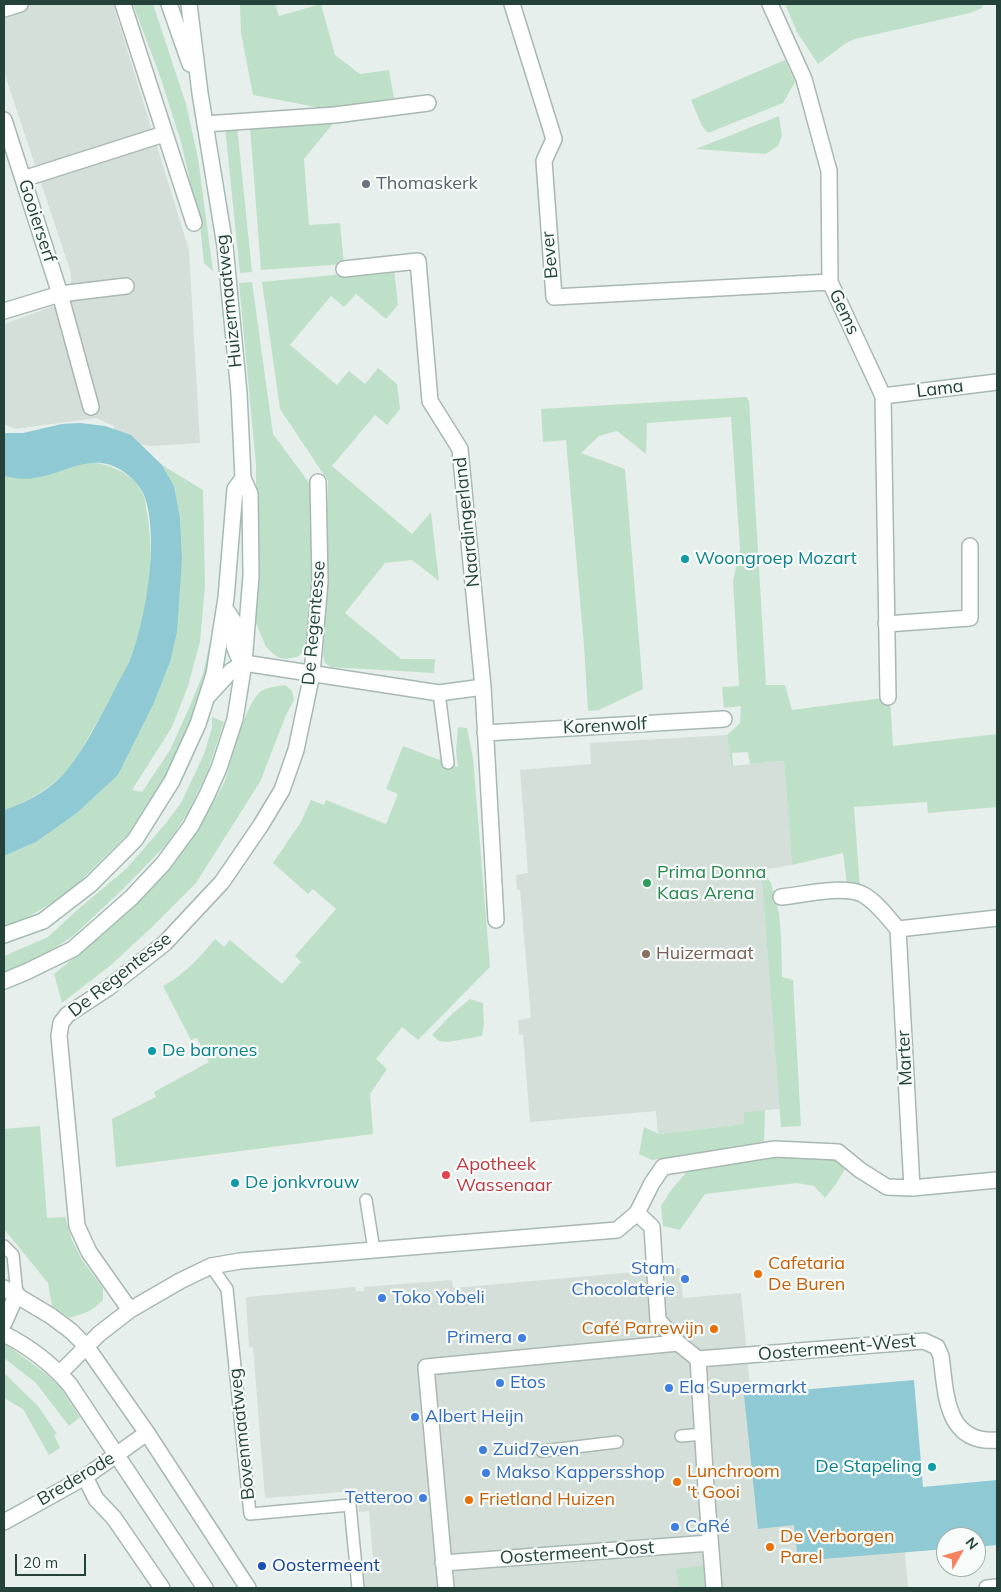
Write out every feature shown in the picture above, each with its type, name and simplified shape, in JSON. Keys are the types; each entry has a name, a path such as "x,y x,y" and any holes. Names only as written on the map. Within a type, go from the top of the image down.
{"street":[{"path":"4,9 20,4"},
{"name":"Huizermaatweg","path":"123,4 194,223"},
{"name":"Huizermaatweg","path":"169,4 200,94"},
{"name":"Huizermaatweg","path":"4,981 73,949 131,898 163,864 191,826 208,794 219,768 235,719 244,663 251,576 250,494 243,478 226,255 200,94 189,4"},
{"name":"Bever","path":"512,4 554,139 544,161 554,297 830,282"},
{"name":"Gems","path":"770,4 804,79 829,171 830,282 884,396 888,697"},
{"path":"205,124 335,116 428,103"},
{"name":"Gooierserf","path":"4,120 60,294 91,407"},
{"path":"23,179 164,134"},
{"name":"Naardingerland","path":"344,269 418,261 430,401 460,448 483,687 496,920"},
{"path":"4,311 60,294 126,286"},
{"name":"Lama","path":"884,396 997,382"},
{"name":"Huizermaatweg","path":"4,935 43,921 91,884 135,840 172,781 198,724 208,696 218,654 225,608 235,489 243,478"},
{"name":"De Regentesse","path":"130,1310 89,1252 77,1226 59,1036 61,1023 71,1011 108,988 165,943 222,882 261,825 282,790 296,750 312,674 320,581 318,482"},
{"path":"886,624 970,618 970,546"},
{"name":"Huizermaatweg","path":"225,608 234,622 234,646 238,656 244,663"},
{"path":"244,663 439,693 483,687"},
{"name":"Huizermaatweg","path":"208,696 232,671 244,663"},
{"name":"Korenwolf","path":"485,734 724,719"},
{"path":"781,897 840,890 861,894 879,907 898,929 997,918"},
{"name":"Marter","path":"898,929 912,1188"},
{"path":"60,1373 86,1346 130,1310 180,1280 211,1266 240,1261 617,1230 637,1213 652,1183 663,1167 774,1149 838,1152 860,1170 888,1187 912,1188 997,1180"},
{"path":"637,1213 652,1227 658,1320 678,1343 698,1359 714,1588"},
{"path":"4,1323 11,1291 57,1320 86,1346 147,1434 248,1588"},
{"path":"4,1334 19,1341 47,1360 60,1373 80,1399 205,1588"},
{"name":"Oostermeent-West","path":"698,1359 924,1341 938,1347 951,1416 968,1436 986,1441 997,1440"},
{"path":"446,1588 426,1367 678,1343"},
{"name":"Brederode","path":"4,1522 85,1477 147,1434"},
{"path":"85,1477 96,1499 114,1518 162,1588"},
{"name":"Oostermeent-Oost","path":"443,1563 710,1543"},
{"path":"987,1588 997,1587"}],"lane":[{"path":"439,693 448,763"},
{"path":"366,1200 374,1250"},
{"path":"4,1246 13,1255 11,1291"},
{"name":"Bovenmaatweg","path":"211,1266 227,1289 250,1514 350,1505 358,1588"},
{"path":"681,1436 703,1434"},
{"path":"542,1451 617,1442"}],"shaded area":[{"path":"4,4 113,4 189,250 200,443 152,446 113,441 114,426 96,418 15,429 4,424 4,324 73,299 70,270 4,72"},
{"name":"Huizermaat","path":"727,735 731,766 784,761 792,865 761,870 780,1109 745,1112 744,1124 658,1134 656,1111 530,1123 523,1035 519,1034 518,1020 531,1018 520,890 517,890 516,875 528,873 520,770 591,764 590,743"},
{"path":"680,1268 683,1298 741,1293 763,1519 904,1542 908,1588 365,1588 363,1570 374,1569 369,1511 359,1512 357,1491 265,1498 253,1347 249,1347 246,1297 355,1287 356,1291 364,1291 364,1287 452,1280 453,1288"}],"green space":[{"path":"133,4 153,4 186,104 198,158 213,271 204,263 200,224 181,142 161,79"},
{"path":"240,4 275,4 279,16 321,4 335,55 360,74 389,70 394,98 332,110 253,95 241,33"},
{"path":"785,4 983,4 982,8 970,13 855,39 846,43 818,64 797,32"},
{"path":"785,60 795,82 783,103 708,133 702,126 691,100"},
{"path":"779,116 782,136 778,146 765,154 696,149"},
{"path":"335,121 304,159 309,225 340,223 344,264 261,270 250,127"},
{"path":"237,126 252,272 240,273 225,127"},
{"path":"394,269 398,305 386,319 356,294 344,307 331,296 290,345 337,385 349,371 365,384 378,368 397,384 400,409 387,425 375,415 332,466 412,534 431,512 439,581 412,560 385,563 345,613 401,659 435,659 434,673 331,667 325,663 323,655 328,481 280,409 262,282"},
{"path":"252,282 273,434 310,484 312,582 307,649 297,657 285,659 277,657 266,647 256,623 256,465 239,283"},
{"path":"746,397 749,401 766,685 785,685 792,710 890,697 893,746 997,734 997,807 928,813 927,802 854,807 860,888 847,885 843,853 792,865 784,761 750,764 748,752 732,753 733,766 731,766 727,735 740,723 741,706 724,708 722,687 739,686 733,581 740,549 731,417 647,423 646,454 617,431 599,436 581,453 625,469 643,689 599,710 588,711 566,440 543,442 541,409"},
{"path":"90,462 106,465 128,475 139,487 146,503 150,566 141,625 136,643 121,679 73,763 65,773 44,790 20,804 4,810 4,476 28,478"},
{"path":"162,465 203,490 205,586 200,642 188,686 172,727 132,790 142,792 170,750 203,674 215,619 206,679 190,723 163,781 128,834 66,895 19,922 4,925 4,856 36,842 77,813 118,775 154,703 170,662 182,558 180,517 174,486"},
{"path":"285,685 292,691 294,700 286,715 260,782 196,883 111,965 62,1003 54,974 120,918 161,877 196,831 224,783 245,718 256,696 263,690"},
{"path":"212,717 224,722 207,773 187,814 167,844 73,936 33,962 4,975 4,956 48,937 127,868 166,823 181,803 204,754 212,728"},
{"path":"458,727 467,728 473,758 490,967 418,1040 402,1027 376,1059 387,1069 370,1094 373,1134 116,1167 112,1119 156,1097 154,1092 209,1062 197,1038 191,1040 163,986 184,971 215,939 224,947 230,940 282,984 301,962 295,956 336,909 313,889 308,894 273,863 301,822 311,800 324,805 326,800 386,824 398,794 386,789 403,746 458,767 456,751"},
{"path":"761,869 771,883 779,913 782,977 793,980 801,1126 781,1127"},
{"path":"470,999 483,1003 484,1025 482,1036 448,1042 439,1041 432,1035 452,1014"},
{"path":"765,1110 764,1142 652,1160 639,1154 644,1127 659,1134 744,1124 744,1112"},
{"path":"40,1126 47,1218 65,1217 72,1240 82,1260 103,1288 103,1300 99,1304 88,1312 69,1318 52,1306 48,1283 4,1229 4,1129"},
{"path":"799,1152 851,1159 825,1198 814,1186 797,1183 705,1194 680,1230 663,1226 661,1206 672,1189 690,1168"},
{"path":"4,1343 45,1373 60,1387 80,1417 69,1426 36,1383 4,1358"},
{"path":"4,1373 38,1406 57,1434 54,1435 60,1448 49,1455 23,1409 4,1398"},
{"path":"705,1565 708,1588 679,1588 676,1569"}],"water":[{"path":"80,423 105,426 131,435 162,465 174,486 180,517 182,558 177,632 170,662 154,703 118,775 77,813 36,842 4,856 4,810 30,799 46,789 67,770 95,726 129,662 141,625 149,579 151,533 149,512 143,492 130,477 112,466 101,463 79,465 46,476 30,479 4,476 4,433 23,433 62,424"},
{"path":"914,1380 923,1487 997,1480 997,1545 986,1546 986,1527 936,1527 936,1550 798,1561 794,1525 758,1529 744,1395"}],"place":[{"name":"Thomaskerk","path":"366,184"},
{"name":"Woongroep Mozart","path":"685,559"},
{"name":"Prima Donna Kaas Arena","path":"647,883"},
{"name":"Huizermaat","path":"646,954"},
{"name":"De barones","path":"152,1051"},
{"name":"Apotheek Wassenaar","path":"446,1175"},
{"name":"De jonkvrouw","path":"235,1183"},
{"name":"Cafetaria De Buren","path":"758,1274"},
{"name":"Stam Chocolaterie","path":"685,1279"},
{"name":"Toko Yobeli","path":"382,1298"},
{"name":"Café Parrewijn","path":"714,1329"},
{"name":"Primera","path":"522,1338"},
{"name":"Etos","path":"500,1383"},
{"name":"Ela Supermarkt","path":"669,1388"},
{"name":"Albert Heijn","path":"415,1417"},
{"name":"Zuid7even","path":"483,1450"},
{"name":"De Stapeling","path":"932,1467"},
{"name":"Makso Kappersshop","path":"486,1473"},
{"name":"Lunchroom 't Gooi","path":"677,1482"},
{"name":"Tetteroo","path":"423,1498"},
{"name":"Frietland Huizen","path":"469,1500"},
{"name":"CaRé","path":"675,1527"},
{"name":"De Verborgen Parel","path":"770,1547"},
{"name":"Oostermeent","path":"262,1566"}]}
